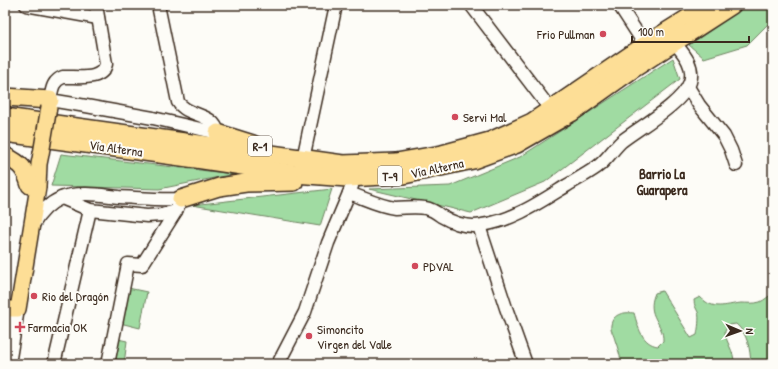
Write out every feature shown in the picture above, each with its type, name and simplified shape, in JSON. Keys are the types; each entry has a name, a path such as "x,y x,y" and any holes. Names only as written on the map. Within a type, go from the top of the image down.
{"highway":[{"name":"Vía Alterna","path":"5,117 342,164 396,162 442,154 490,141 532,122 645,45 709,5"},
{"name":"Vía Alterna","path":"5,133 351,182 404,175 473,160 517,144 571,113 633,69 732,5"},
{"path":"5,97 50,104"},
{"name":"R-1","path":"218,133 303,159"},
{"path":"5,156 16,162 26,172 30,185"},
{"name":"T-9","path":"178,205 219,187 246,183 351,182"}],"main road":[{"path":"11,304 32,226 38,187 40,159 50,104"},
{"path":"11,304 30,185 40,159"}],"street":[{"path":"26,5 98,18"},
{"path":"50,104 52,87 56,80 63,77 95,76 101,74 105,69 106,64 96,5"},
{"path":"158,5 178,102 184,109 210,120 215,125 218,133"},
{"path":"303,159 336,5"},
{"path":"619,5 645,45"},
{"path":"478,8 551,110"},
{"path":"278,364 306,312 328,242 351,182 380,205 395,208 426,208 435,211 457,223 465,225 479,226 505,220 546,198 597,167 618,145 660,114 681,96 688,87 692,69 687,59 674,42"},
{"path":"688,87 699,105 724,136 736,165"},
{"name":"R-1","path":"50,104 86,106 153,118 218,133"},
{"name":"T-9","path":"32,226 39,213 62,198 75,195 90,194 161,200 178,205"},
{"path":"62,198 90,210 147,216 161,215 178,205"},
{"path":"108,364 128,264 142,265 178,205"},
{"path":"54,364 90,210"},
{"path":"479,226 526,364"},
{"path":"5,324 11,304"},
{"path":"8,364 11,304"}],"green space":[{"path":"748,5 773,5 773,19 747,45 704,58 689,45"},
{"path":"673,58 680,79 545,182 471,213 369,189 450,186 520,157"},
{"path":"61,154 234,174 159,189 51,186"},
{"path":"332,189 320,226 192,205"},
{"path":"128,288 147,292 140,328 120,323"},
{"path":"662,291 691,338 697,335 699,324 699,314 694,300 700,297 715,306 724,306 741,303 758,303 773,294 773,364 751,364 746,337 736,324 729,325 725,331 726,338 733,355 734,364 622,364 611,329 612,321 620,314 634,313 639,329 644,338 653,345 658,346 663,341 663,334 653,314 652,308 655,293"},
{"path":"118,339 127,341 124,364 115,364"}],"place":[{"name":"Frio Pullman","path":"603,34"},
{"name":"Servi Mal","path":"455,117"},
{"name":"PDVAL","path":"415,266"},
{"name":"Rio del Dragón","path":"34,296"},
{"name":"Farmacia OK","path":"20,327"},
{"name":"Simoncito Virgen del Valle","path":"309,336"}],"district":[{"name":"Barrio La Guarapera","path":"662,182"}]}
